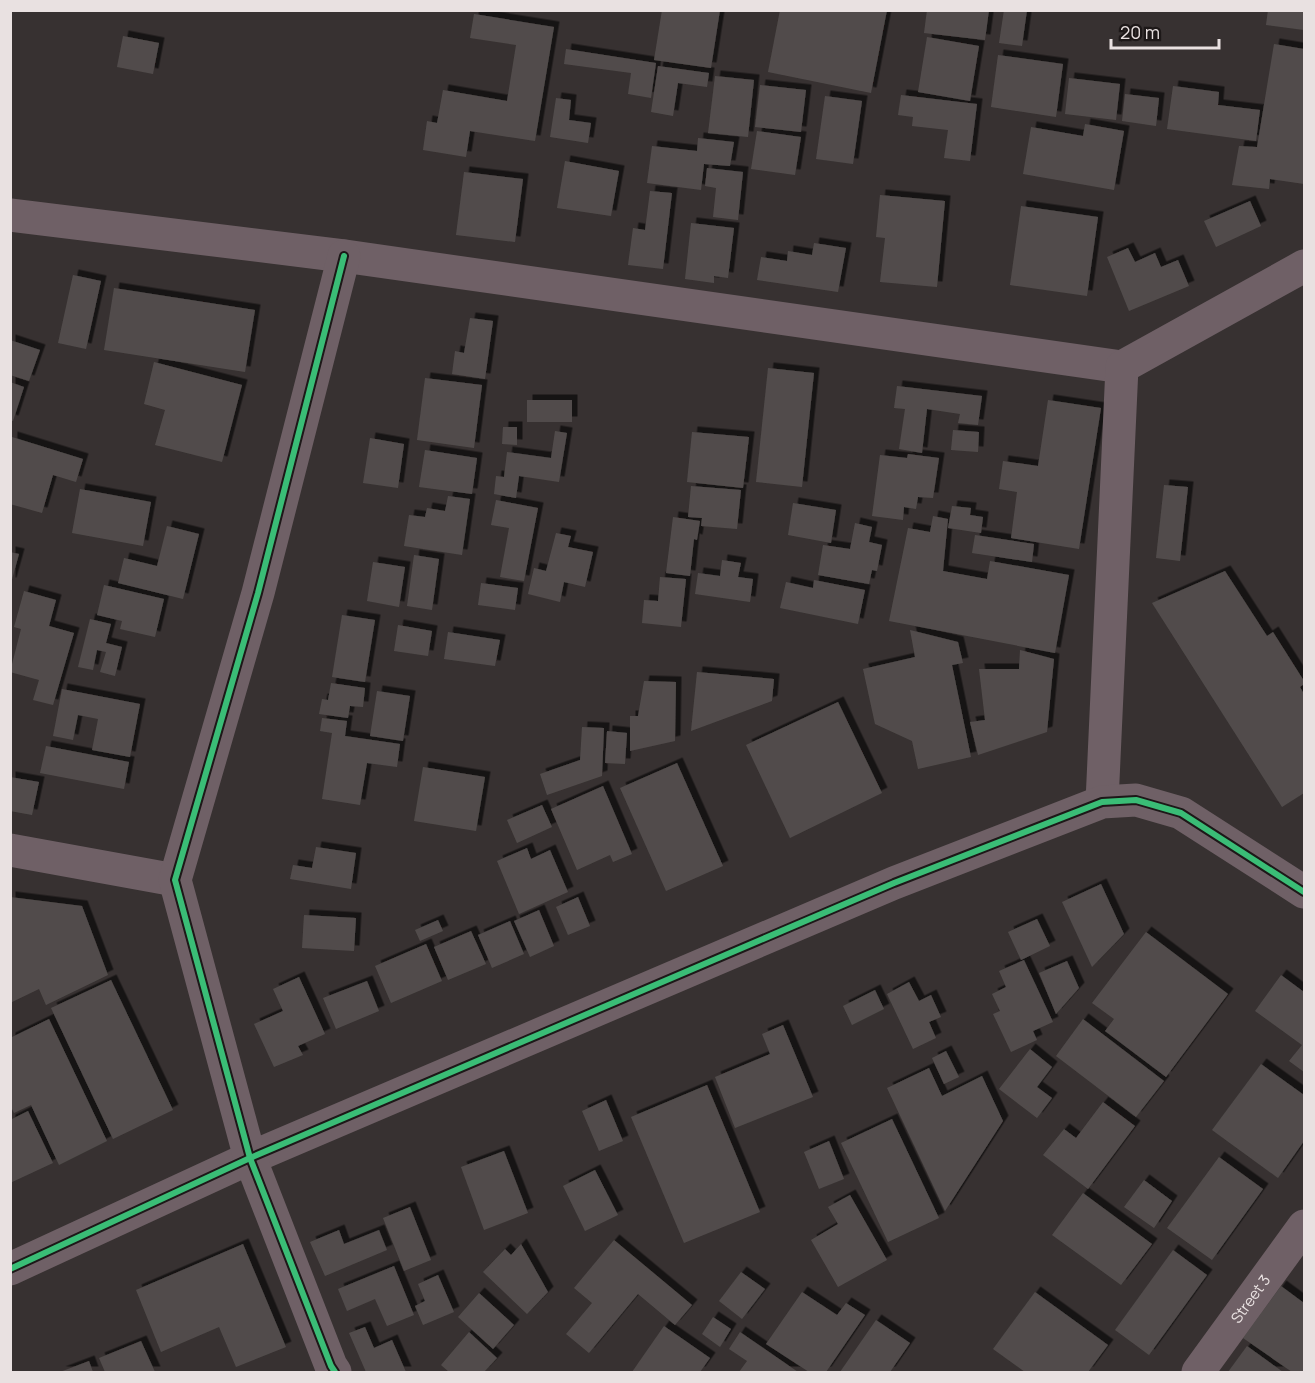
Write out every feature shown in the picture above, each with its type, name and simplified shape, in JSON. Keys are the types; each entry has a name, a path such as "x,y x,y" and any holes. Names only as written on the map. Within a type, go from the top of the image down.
{"street":[{"path":"10,215 344,256 1122,367 1305,267"},
{"path":"335,1372 250,1158 175,880 258,593 344,256"},
{"path":"1102,802 1122,367"},
{"path":"10,1269 250,1158 894,883 1102,802 1136,800 1181,813 1305,892"},
{"path":"10,850 175,880"},
{"name":"Street 3","path":"1198,1372 1305,1226"}],"building":[{"path":"662,10 720,10 711,68 654,60"},
{"path":"780,10 887,10 871,93 768,72"},
{"path":"927,10 989,10 985,40 924,33"},
{"path":"1004,10 1027,10 1022,46 999,43"},
{"path":"1268,10 1304,10 1304,30 1266,25"},
{"path":"474,14 554,27 535,141 470,131 466,157 423,150 427,121 437,123 443,90 507,101 516,45 470,38"},
{"path":"123,36 159,43 153,74 117,67"},
{"path":"927,37 979,46 970,101 918,92"},
{"path":"1274,44 1304,49 1304,184 1270,179 1269,189 1232,185 1239,146 1257,147"},
{"path":"566,49 656,63 651,98 628,94 631,73 564,64"},
{"path":"998,55 1063,64 1056,117 991,107"},
{"path":"658,66 709,73 707,87 678,83 673,116 651,112"},
{"path":"715,76 754,80 748,137 708,133"},
{"path":"1069,78 1120,84 1116,120 1065,114"},
{"path":"760,85 806,90 801,132 755,127"},
{"path":"1173,86 1219,92 1218,105 1260,110 1256,141 1167,129"},
{"path":"1125,94 1159,98 1156,126 1122,121"},
{"path":"901,95 977,104 970,161 944,158 948,130 912,126 913,117 898,115"},
{"path":"825,96 862,101 853,164 816,159"},
{"path":"556,98 571,100 569,120 591,123 588,143 550,137"},
{"path":"1085,124 1124,131 1114,190 1023,174 1031,127 1083,136"},
{"path":"757,131 801,137 795,175 751,169"},
{"path":"698,138 734,142 730,166 704,164 701,190 647,183 652,146 697,151"},
{"path":"565,161 619,171 611,216 557,208"},
{"path":"707,168 743,172 738,220 713,217 716,188 705,186"},
{"path":"464,172 523,179 515,242 456,235"},
{"path":"650,191 672,193 663,269 628,265 633,228 645,230"},
{"path":"880,195 945,201 937,287 880,282 885,238 876,237"},
{"path":"1250,201 1261,226 1216,247 1204,221"},
{"path":"1021,206 1098,217 1087,296 1010,285"},
{"path":"691,223 734,228 728,278 714,276 714,283 685,279"},
{"path":"814,243 846,248 838,292 757,280 761,257 787,261 788,251 812,255"},
{"path":"1128,248 1135,262 1155,253 1161,267 1178,260 1189,286 1129,311 1107,257"},
{"path":"73,275 101,281 86,349 58,343"},
{"path":"114,288 255,310 245,372 104,350"},
{"path":"470,318 493,321 485,379 452,374 455,351 464,353"},
{"path":"10,340 40,350 29,381 10,375"},
{"path":"154,362 242,385 222,462 155,445 165,410 144,404"},
{"path":"768,368 814,373 802,487 756,482"},
{"path":"425,378 482,385 474,448 417,440"},
{"path":"10,382 24,387 13,421 10,420"},
{"path":"897,386 982,396 978,425 958,423 960,414 927,409 922,453 899,449 905,409 894,408"},
{"path":"527,400 572,400 572,422 527,422"},
{"path":"1048,400 1101,408 1079,549 1011,538 1017,492 999,489 1003,461 1038,466"},
{"path":"503,427 517,427 517,445 502,444"},
{"path":"953,430 979,432 978,452 951,450"},
{"path":"555,431 567,433 559,482 519,476 516,498 494,494 496,476 504,477 507,452 551,458"},
{"path":"692,432 749,437 743,488 687,482"},
{"path":"12,437 83,459 76,482 53,475 42,513 10,504"},
{"path":"370,438 404,444 398,488 363,483"},
{"path":"425,450 477,458 472,494 419,487"},
{"path":"908,454 939,458 933,498 918,497 916,509 904,507 903,520 872,516 880,455 907,458"},
{"path":"1164,485 1188,487 1180,561 1156,558"},
{"path":"691,486 741,490 737,529 701,526 702,518 688,517"},
{"path":"80,489 151,502 143,546 72,533"},
{"path":"448,496 470,499 462,555 404,546 409,515 425,517 427,508 445,511"},
{"path":"496,500 538,508 524,581 500,577 509,528 491,525"},
{"path":"793,503 836,510 831,543 788,535"},
{"path":"952,506 971,508 970,515 983,517 981,533 948,528"},
{"path":"933,516 948,519 943,571 987,579 990,561 1069,575 1055,653 889,621 908,528 930,532"},
{"path":"673,517 700,521 697,540 694,539 690,576 666,573"},
{"path":"855,523 872,527 869,542 882,545 877,571 872,570 869,584 818,575 823,545 850,549"},
{"path":"167,526 199,534 183,599 118,583 124,558 157,566"},
{"path":"556,533 571,536 568,547 593,552 585,587 564,582 560,602 528,594 534,568 546,571"},
{"path":"975,535 1034,544 1032,562 972,553"},
{"path":"10,552 19,554 11,583 10,583"},
{"path":"414,555 439,559 432,610 407,606"},
{"path":"722,560 741,563 738,577 753,579 750,602 695,594 698,573 720,576"},
{"path":"373,562 405,567 399,607 367,601"},
{"path":"1225,571 1267,636 1273,632 1304,681 1300,687 1304,694 1304,793 1282,807 1152,603"},
{"path":"660,577 686,579 681,627 642,623 644,600 658,601"},
{"path":"814,580 865,590 858,624 780,608 786,582 813,588"},
{"path":"481,583 518,588 515,610 478,605"},
{"path":"104,585 164,599 155,637 120,629 122,621 97,615"},
{"path":"24,591 56,600 49,626 74,633 53,705 33,700 39,680 10,672 21,629 14,627"},
{"path":"342,615 375,620 365,682 332,677"},
{"path":"90,619 111,624 106,643 122,647 115,676 100,672 106,652 97,650 93,670 78,667"},
{"path":"398,625 432,631 428,656 394,651"},
{"path":"910,630 958,642 963,663 952,665 971,757 918,769 912,741 875,724 863,669 915,657"},
{"path":"448,632 500,640 495,666 444,659"},
{"path":"1020,650 1054,659 1047,732 978,755 970,722 985,720 979,669 1019,669"},
{"path":"697,672 774,679 772,701 691,731"},
{"path":"644,681 676,682 675,741 630,751 630,716 638,716"},
{"path":"331,683 365,688 363,707 350,706 348,718 319,714 322,699 328,700"},
{"path":"62,689 140,704 130,757 92,750 98,719 78,715 73,740 53,736"},
{"path":"377,691 410,696 403,741 370,736"},
{"path":"838,702 882,793 790,838 746,745"},
{"path":"322,718 347,721 345,736 400,744 397,767 367,763 360,805 322,799 332,733 320,731"},
{"path":"582,727 604,728 602,776 547,795 540,774 580,760"},
{"path":"607,731 627,733 625,764 605,763"},
{"path":"46,746 129,762 124,789 40,773"},
{"path":"677,763 723,866 666,891 620,788"},
{"path":"423,767 485,777 476,831 414,821"},
{"path":"10,777 39,782 32,815 10,811"},
{"path":"603,786 632,854 613,862 610,855 577,870 551,809"},
{"path":"542,805 552,827 517,843 507,820"},
{"path":"316,847 356,853 351,889 290,879 293,865 312,868"},
{"path":"527,848 531,859 550,850 568,892 519,914 497,861"},
{"path":"1101,884 1124,934 1092,967 1062,902"},
{"path":"10,897 82,906 108,975 46,1005 39,989 10,1003"},
{"path":"578,897 590,926 568,935 556,907"},
{"path":"539,910 554,946 530,957 514,921"},
{"path":"304,915 356,918 354,951 302,948"},
{"path":"1037,919 1050,946 1021,960 1008,932"},
{"path":"438,920 443,931 420,941 415,930"},
{"path":"510,921 524,954 492,968 478,935"},
{"path":"471,931 486,964 448,980 434,947"},
{"path":"1146,932 1228,994 1166,1077 1105,1031 1114,1019 1092,1003"},
{"path":"426,944 442,981 391,1003 375,966"},
{"path":"1024,960 1053,1022 1033,1031 1037,1040 1011,1052 993,1014 1000,1011 992,994 1006,987 999,971"},
{"path":"1067,961 1079,988 1056,1014 1039,973"},
{"path":"1281,975 1304,992 1304,1072 1289,1061 1302,1045 1255,1011"},
{"path":"299,977 325,1034 298,1046 303,1055 274,1067 254,1024 283,1011 273,989"},
{"path":"111,980 173,1110 113,1139 51,1008"},
{"path":"367,981 379,1011 336,1029 323,998"},
{"path":"909,982 919,1001 931,995 941,1017 929,1022 936,1038 913,1049 887,994"},
{"path":"875,990 884,1009 852,1025 843,1006"},
{"path":"49,1019 107,1141 59,1165 31,1105 14,1113 10,1105 10,1038"},
{"path":"1083,1019 1164,1081 1136,1117 1056,1056"},
{"path":"783,1025 813,1097 735,1128 715,1077 770,1054 762,1034"},
{"path":"1030,1049 1052,1067 1037,1087 1052,1098 1037,1118 999,1089"},
{"path":"946,1051 959,1077 944,1084 932,1058"},
{"path":"1261,1064 1304,1095 1304,1141 1278,1178 1212,1130"},
{"path":"929,1068 942,1096 982,1076 1003,1121 945,1211 887,1088"},
{"path":"707,1085 760,1212 684,1243 631,1117"},
{"path":"606,1100 623,1141 599,1151 582,1111"},
{"path":"1103,1102 1135,1126 1088,1189 1043,1155 1064,1129 1076,1138"},
{"path":"28,1111 53,1163 10,1183 10,1120"},
{"path":"892,1119 939,1218 888,1242 841,1143"},
{"path":"829,1141 844,1179 819,1189 804,1152"},
{"path":"504,1151 528,1213 484,1230 461,1167"},
{"path":"1219,1157 1263,1189 1212,1260 1167,1228"},
{"path":"595,1170 618,1215 585,1231 563,1186"},
{"path":"1144,1180 1172,1201 1154,1228 1124,1207"},
{"path":"1083,1193 1152,1244 1121,1285 1052,1235"},
{"path":"850,1195 887,1260 838,1287 811,1240 838,1224 828,1207"},
{"path":"410,1207 431,1260 404,1271 383,1218"},
{"path":"339,1230 344,1244 379,1230 387,1250 325,1276 310,1242"},
{"path":"614,1240 692,1305 675,1325 638,1294 589,1353 566,1334 592,1303 574,1288"},
{"path":"243,1244 286,1347 236,1367 219,1327 161,1352 136,1290"},
{"path":"521,1244 548,1292 527,1314 483,1272 505,1249 511,1255"},
{"path":"1173,1250 1207,1275 1149,1355 1115,1330"},
{"path":"394,1266 414,1315 387,1326 375,1299 347,1311 338,1289"},
{"path":"741,1272 765,1289 742,1319 719,1301"},
{"path":"438,1275 454,1312 423,1325 415,1306 425,1301 418,1284"},
{"path":"1281,1286 1304,1303 1304,1372 1292,1372 1243,1338"},
{"path":"802,1292 837,1315 846,1303 865,1315 826,1372 809,1372 766,1344"},
{"path":"1035,1292 1108,1345 1088,1372 1025,1372 993,1349"},
{"path":"479,1293 514,1325 493,1349 458,1317"},
{"path":"713,1317 731,1329 720,1347 702,1334"},
{"path":"876,1320 910,1343 890,1372 840,1372"},
{"path":"664,1326 710,1358 700,1372 632,1372"},
{"path":"365,1327 374,1348 392,1340 406,1372 366,1372 349,1333"},
{"path":"469,1332 497,1358 484,1372 449,1372 441,1365"},
{"path":"740,1332 798,1372 739,1372 747,1361 729,1349"},
{"path":"141,1341 155,1372 105,1372 99,1358"},
{"path":"1247,1346 1283,1372 1228,1372"},
{"path":"89,1361 93,1372 60,1372"}],"cycle path":[{"path":"335,1372 250,1158 175,880 258,593 344,256"},
{"path":"10,1269 250,1158 894,883 1102,802 1136,800 1181,813 1304,892"}]}
